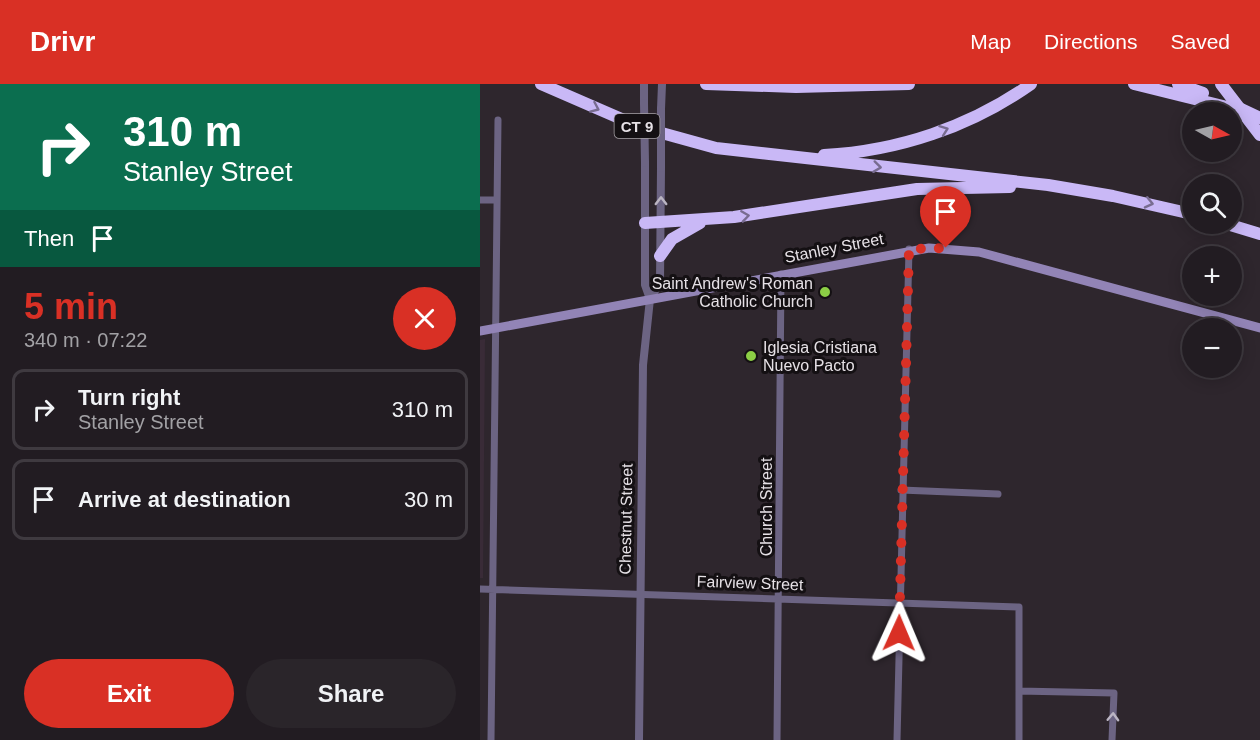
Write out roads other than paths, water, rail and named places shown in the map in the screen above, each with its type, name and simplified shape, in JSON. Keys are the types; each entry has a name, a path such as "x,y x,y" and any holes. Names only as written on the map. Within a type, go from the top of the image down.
{"highway":[{"name":"CT 9","path":"542,84 661,134 716,148 1004,179 1105,194 1182,212"},
{"path":"706,84 818,87 909,84"},
{"path":"784,157 856,152 912,141 961,123 1019,93 1031,84"},
{"path":"1134,84 1254,115"},
{"path":"1178,84 1254,115"},
{"path":"1221,84 1260,135"},
{"path":"645,223 708,220 931,188 994,187 1105,194"},
{"path":"660,256 677,235 708,220"},
{"path":"1242,229 1260,234"}],"main road":[{"name":"Stanley Street","path":"480,331 909,249 940,248 979,252 1260,328"}],"street":[{"name":"Chestnut Street","path":"639,740 644,358 650,299 645,285 644,84"},
{"name":"Chestnut Street","path":"650,299 660,283 662,84"},
{"path":"491,740 498,120"},
{"path":"480,200 496,200"},
{"path":"897,740 901,490 909,249"},
{"name":"Church Street","path":"777,740 781,274"},
{"path":"901,490 998,494"},
{"name":"Fairview Street","path":"480,589 779,597 1019,607 1019,691"},
{"path":"1019,740 1019,691 1113,693 1112,740"}],"place":[{"name":"Saint Andrew's Roman Catholic Church","path":"825,292"},
{"name":"Iglesia Cristiana Nuevo Pacto","path":"751,356"}]}
